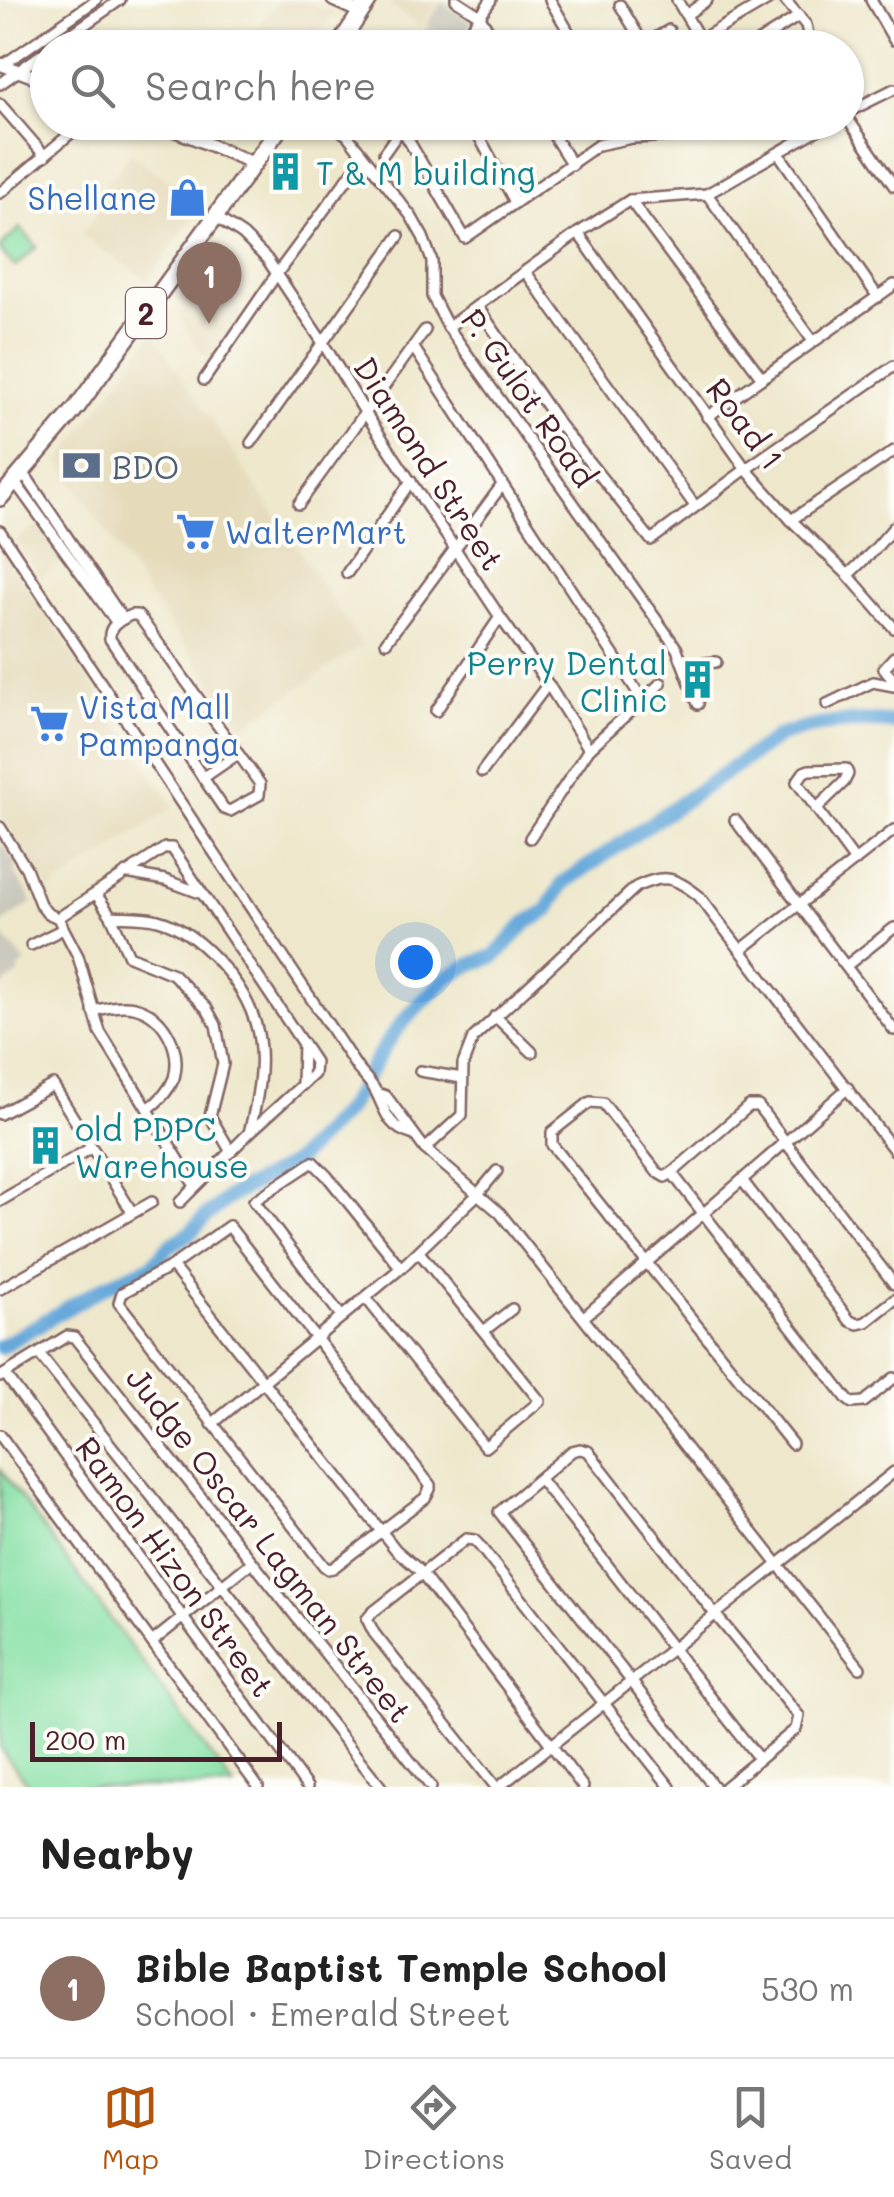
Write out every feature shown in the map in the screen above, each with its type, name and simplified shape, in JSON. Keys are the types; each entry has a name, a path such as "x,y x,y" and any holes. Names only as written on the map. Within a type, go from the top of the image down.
{"highway":[{"path":"349,30 365,6"},
{"name":"2","path":"0,498 78,407 272,140"}],"street":[{"path":"52,30 96,0"},
{"path":"77,30 120,0"},
{"path":"333,0 365,6"},
{"path":"456,0 478,15 487,30"},
{"path":"469,30 491,0"},
{"path":"550,0 568,30"},
{"path":"676,0 694,30"},
{"path":"686,15 707,0"},
{"path":"723,30 768,0"},
{"path":"785,0 807,30"},
{"path":"871,0 894,40"},
{"path":"620,6 633,30"},
{"path":"881,18 894,12"},
{"path":"777,30 799,16"},
{"path":"1,65 30,45"},
{"path":"0,84 30,63"},
{"path":"1,65 30,75"},
{"path":"864,105 894,89"},
{"path":"0,104 30,139"},
{"path":"30,140 44,156"},
{"path":"0,192 63,140"},
{"path":"199,140 255,164"},
{"name":"P. Gulot Road","path":"350,140 423,238 432,260 432,296 448,327 666,633 698,704"},
{"path":"384,153 394,140"},
{"path":"412,140 465,238 598,145 622,140"},
{"path":"482,140 515,202"},
{"path":"556,140 572,165"},
{"path":"448,327 578,232 630,200 707,194 802,140"},
{"path":"863,140 894,186"},
{"path":"779,154 878,297"},
{"path":"204,380 356,167"},
{"path":"707,194 813,342"},
{"path":"630,200 762,378"},
{"name":"Diamond Street","path":"216,217 259,248 589,749"},
{"name":"Road 1","path":"578,232 746,469 892,623"},
{"path":"251,443 399,236"},
{"path":"526,271 695,506"},
{"path":"707,417 894,285"},
{"path":"477,306 559,424 651,540 894,366"},
{"path":"299,504 425,330"},
{"path":"414,348 642,699"},
{"path":"791,520 894,450"},
{"path":"19,477 120,621"},
{"path":"347,573 412,481"},
{"path":"386,642 502,485"},
{"path":"848,575 894,528"},
{"path":"0,531 358,1070 374,1088 390,1119 500,1213 860,1668"},
{"path":"131,615 141,618 260,784 259,794 228,812 110,639 109,634 120,621 131,615"},
{"path":"436,710 500,618"},
{"path":"894,658 885,665 885,672 894,683"},
{"path":"684,666 716,662"},
{"path":"828,704 873,682 894,683"},
{"path":"530,838 589,749 661,683"},
{"path":"482,772 548,684"},
{"path":"203,778 238,754"},
{"path":"816,809 844,782 846,769 808,770 797,782 816,809 855,861"},
{"path":"735,820 894,1030"},
{"path":"0,827 26,868 40,904 58,918 78,956 100,1032 195,1186"},
{"path":"741,950 894,830"},
{"path":"58,918 165,848 172,848 310,1054 314,1074 180,1202"},
{"path":"126,873 166,880 203,894"},
{"path":"424,1149 462,1115 463,1064 470,1045 495,1016 636,886 668,877 699,896 894,1150"},
{"path":"96,894 129,956 173,974 207,1009 216,1025 223,1064 210,1116 231,1152"},
{"path":"111,916 157,920 188,934 205,946 238,983 259,1033 258,1098 249,1133"},
{"path":"846,966 894,928"},
{"path":"31,945 63,929"},
{"path":"238,983 256,972"},
{"path":"94,1011 134,1007 157,1020 170,1035 176,1060 174,1078 148,1109"},
{"path":"495,1016 532,1052"},
{"path":"420,1071 462,1078"},
{"path":"1,1112 53,1085 132,1212"},
{"path":"584,1317 848,1088"},
{"path":"792,1444 552,1145 552,1132 590,1102 599,1101 661,1176 669,1176 751,1105 758,1106 894,1284"},
{"path":"0,1201 90,1148"},
{"path":"342,1318 254,1201 313,1162 401,1268"},
{"path":"212,1424 419,1252 497,1170"},
{"path":"672,1174 848,1400 864,1402 894,1378"},
{"path":"742,1180 850,1320 866,1322 894,1300"},
{"path":"0,1289 152,1202"},
{"path":"228,1226 428,1480 430,1489 424,1498 333,1568 324,1566 119,1302 122,1293 172,1266 228,1226"},
{"path":"366,1298 485,1446 540,1401 419,1252"},
{"path":"172,1266 396,1550 418,1570 583,1787"},
{"path":"485,1330 512,1309"},
{"name":"Judge Oscar Lagman Street","path":"38,1354 67,1336 74,1337 427,1786"},
{"path":"2,1375 38,1354 381,1787"},
{"name":"Ramon Hizon Street","path":"2,1375 308,1787"},
{"path":"0,1435 258,1787"},
{"path":"714,1787 499,1512 572,1451 588,1451 799,1716 796,1728 725,1787"},
{"path":"670,1787 603,1702 474,1540 462,1541 367,1619 497,1787 550,1746 603,1702 894,1472"},
{"path":"540,1478 759,1759"},
{"path":"430,1489 443,1489"},
{"path":"152,1642 252,1562"}],"shaded area":[{"path":"279,0 304,0 334,13 322,30 257,30"},
{"path":"394,0 438,0 420,27 390,5"},
{"path":"442,2 472,23 467,30 435,30 426,24"},
{"path":"130,153 201,206 147,281 81,235 99,210 91,204"},
{"path":"194,279 244,313 212,367 177,316 185,304 180,299"},
{"name":"WalterMart","path":"153,334 362,645 244,726 151,599 60,462"},
{"path":"43,522 67,559 40,577 16,541"},
{"name":"Vista Mall Pampanga","path":"0,545 174,807 50,890 0,816"},
{"path":"0,840 33,902 0,925"},
{"path":"0,932 26,963 18,969 20,973 0,988"}],"green space":[{"path":"20,228 37,247 15,267 0,247"},
{"path":"0,1469 234,1787 31,1787 0,1749"}],"waterway":[{"path":"0,1347 107,1285 152,1266 168,1247 190,1233 232,1195 294,1163 347,1109 386,1044 417,1007 448,977 495,956 526,923 547,911 563,883 779,736 835,723 894,723"}],"place":[{"name":"T & M building","path":"286,172"},
{"name":"Shellane","path":"187,197"},
{"name":"Bible Baptist Temple School","path":"209,324"},
{"name":"BDO","path":"82,466"},
{"name":"WalterMart","path":"195,531"},
{"name":"Perry Dental Clinic","path":"697,680"},
{"name":"Vista Mall Pampanga","path":"49,724"},
{"name":"old PDPC Warehouse","path":"45,1146"}]}
